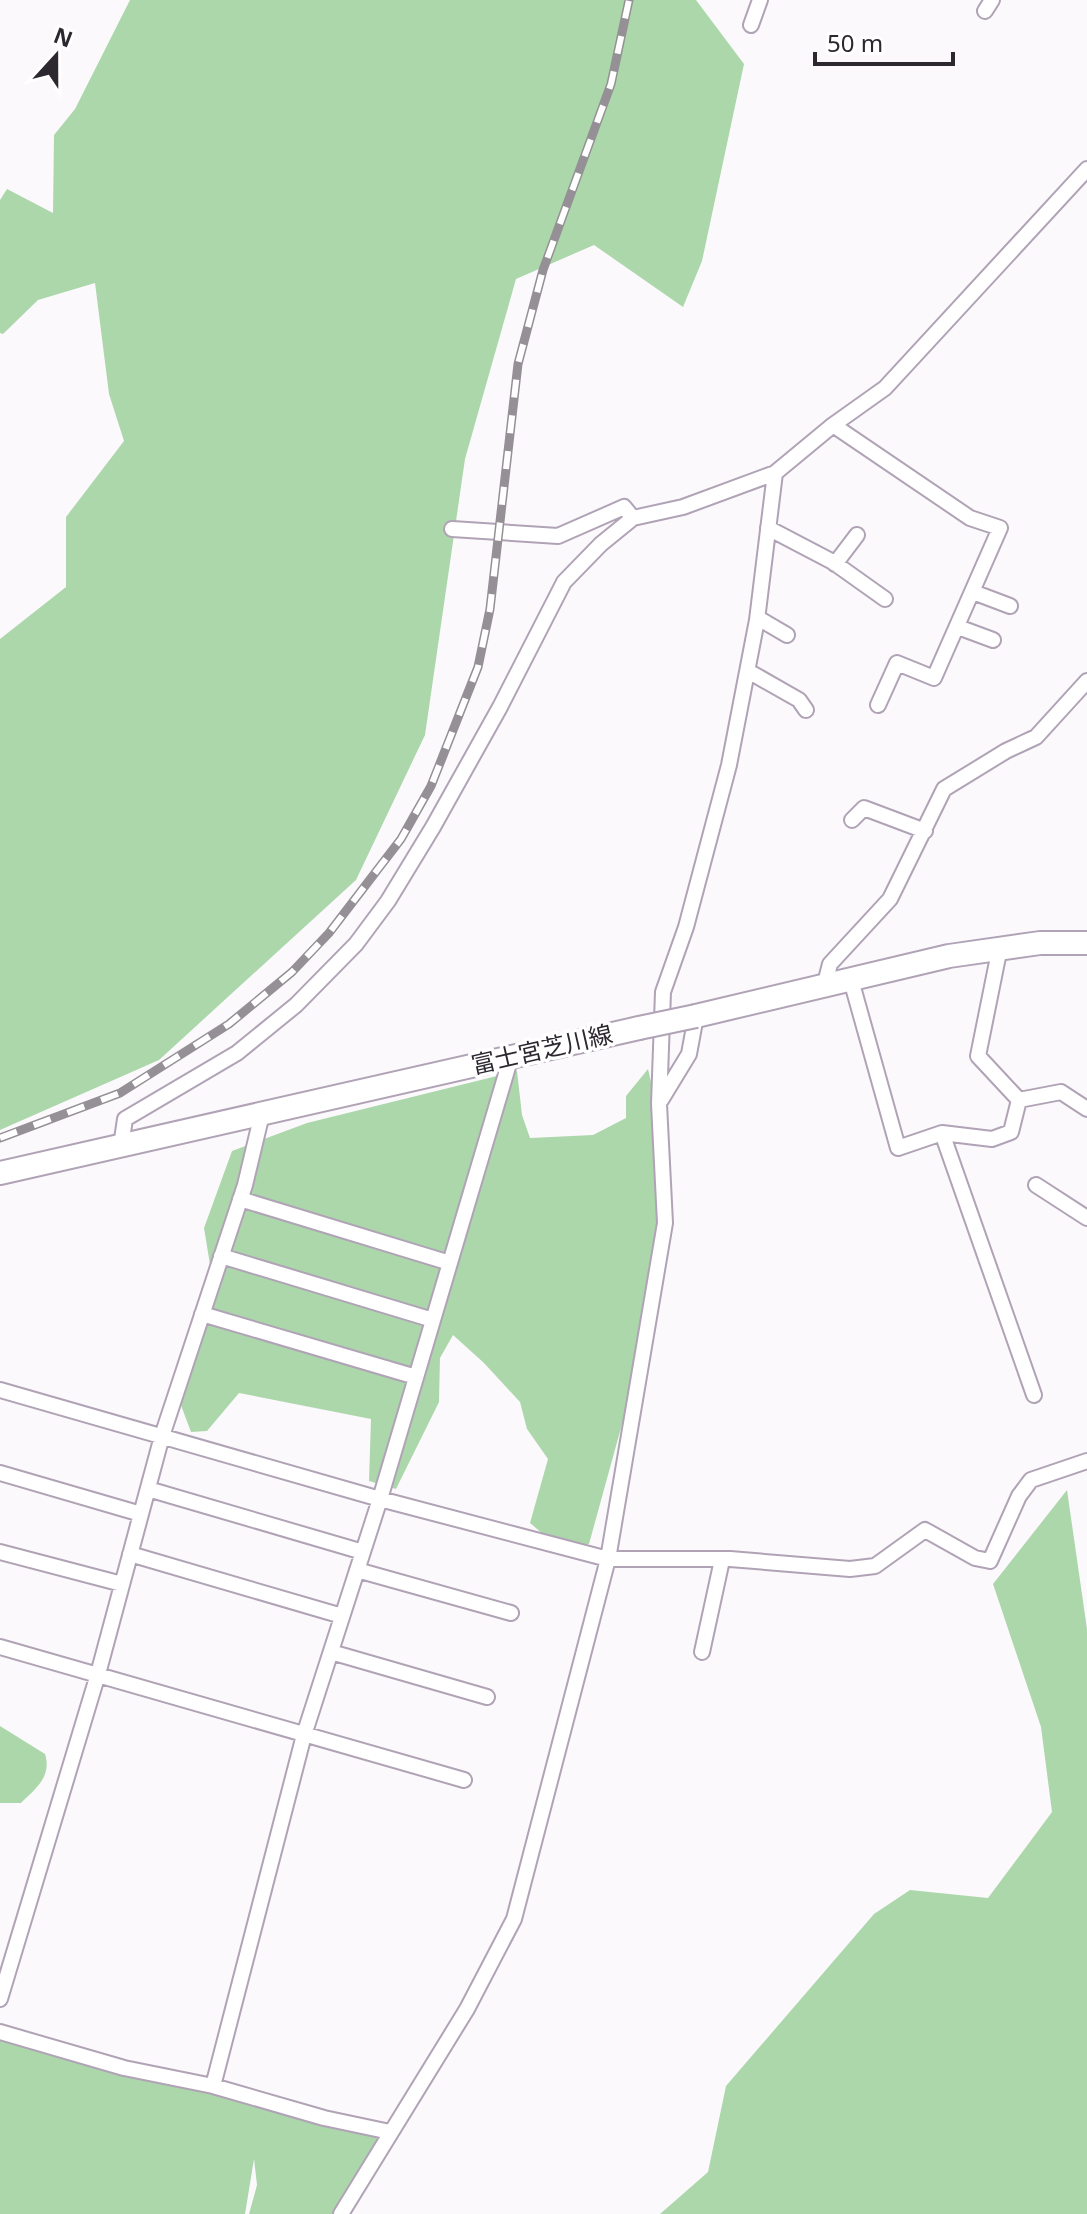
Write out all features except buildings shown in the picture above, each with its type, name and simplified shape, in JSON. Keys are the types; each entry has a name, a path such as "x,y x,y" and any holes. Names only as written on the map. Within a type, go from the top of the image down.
{"main road":[{"name":"富士宮芝川線","path":"0,1173 949,956 1040,943 1087,943"}],"street":[{"path":"751,25 760,0"},
{"path":"121,1146 125,1119 237,1053 296,1005 356,944 388,901 433,827 500,707 564,582 601,544 633,518 683,507 775,473 833,425 885,388 1087,169"},
{"path":"833,425 970,518 1000,528 934,678 897,663 878,705"},
{"path":"341,2214 467,2009 514,1919 608,1559 665,1223 659,1104 663,992 686,927 725,780 758,618 775,473"},
{"path":"452,529 558,536 624,507 633,518"},
{"path":"768,528 835,564 885,599"},
{"path":"835,564 857,535"},
{"path":"973,592 1010,606"},
{"path":"758,618 787,635"},
{"path":"958,627 993,640"},
{"path":"748,671 799,700 806,710"},
{"path":"824,987 830,964 890,899 944,789 1006,751 1036,737 1087,681"},
{"path":"852,820 864,808 925,831"},
{"path":"1000,947 978,1056 1019,1100"},
{"path":"851,980 898,1148 942,1133 992,1139 1011,1132 1019,1100"},
{"path":"659,1104 689,1054 696,1016"},
{"path":"213,2086 304,1735 380,1499 511,1057"},
{"path":"1019,1100 1061,1092 1087,1109"},
{"path":"0,1999 98,1674 162,1436 240,1199 262,1114"},
{"path":"942,1133 1034,1395"},
{"path":"1036,1185 1087,1218"},
{"path":"240,1199 450,1263"},
{"path":"221,1256 433,1320"},
{"path":"202,1314 416,1377"},
{"path":"0,1390 380,1499 608,1559 722,1560 850,1569 875,1566 925,1530 975,1558 990,1561 1019,1496 1031,1480 1087,1461"},
{"path":"0,1473 141,1514"},
{"path":"148,1489 363,1552"},
{"path":"0,1552 122,1584"},
{"path":"130,1554 342,1616"},
{"path":"702,1652 722,1560"},
{"path":"357,1570 511,1613"},
{"path":"0,1647 464,1780"},
{"path":"331,1652 487,1697"},
{"path":"0,2032 124,2068 213,2086 324,2118 390,2132"}],"green space":[{"path":"130,0 696,0 744,64 702,261 683,307 594,245 516,279 465,459 425,735 356,880 159,1060 0,1130 0,639 66,587 66,517 124,441 109,394 95,283 38,300 3,334 0,333 0,200 7,189 53,213 54,135 75,109"},
{"path":"648,1069 667,1151 667,1261 589,1544 557,1546 530,1523 548,1459 527,1429 520,1402 453,1335 440,1358 439,1402 396,1489 369,1481 371,1419 239,1393 207,1431 191,1432 176,1392 215,1295 204,1228 232,1151 307,1123 517,1071 522,1115 530,1138 593,1135 626,1118 626,1096"},
{"path":"1067,1490 1087,1629 1087,2214 660,2214 708,2172 726,2086 874,1914 910,1890 988,1898 1052,1812 1041,1727 993,1584"},
{"path":"0,1726 45,1754 44,1776 21,1803 0,1803"},
{"path":"0,2026 236,2093 291,2117 390,2132 341,2214 249,2214 257,2185 254,2159 245,2214 0,2214"}],"railway":[{"path":"0,1138 120,1093 229,1024 292,972 329,933 401,839 431,786 478,667 490,609 518,364 543,270 611,84 629,0"}]}
